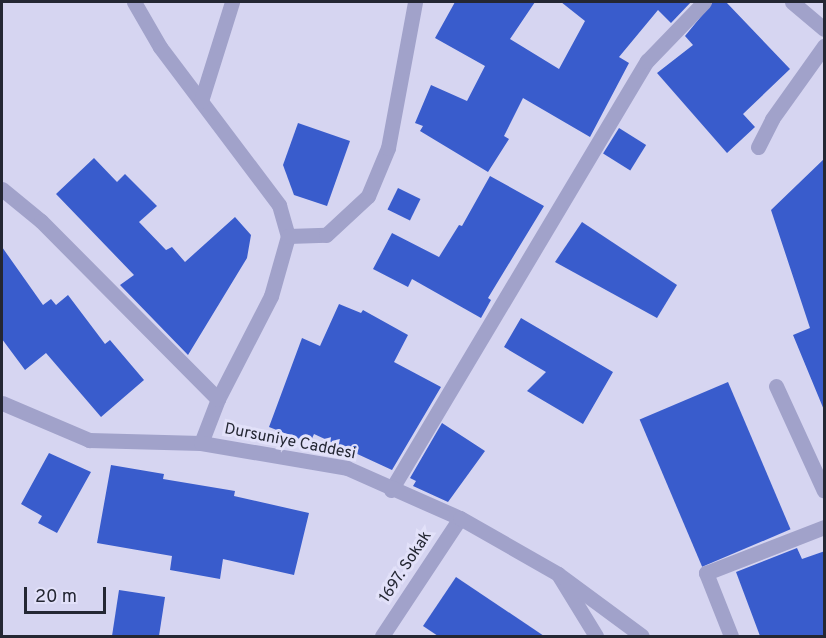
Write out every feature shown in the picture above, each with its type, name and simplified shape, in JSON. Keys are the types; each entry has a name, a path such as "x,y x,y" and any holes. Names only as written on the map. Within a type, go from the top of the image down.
{"street":[{"path":"135,2 160,47 279,205 288,236 271,296 218,399 201,443"},
{"path":"201,101 232,2"},
{"path":"288,236 326,235 350,217 368,196 388,148 415,2"},
{"path":"392,490 647,62 704,2"},
{"path":"792,2 825,29"},
{"path":"758,147 771,119 825,46"},
{"path":"2,189 41,221 218,399"},
{"path":"776,386 825,491"},
{"name":"Dursuniye Caddesi","path":"2,403 89,440 201,443 347,468 392,490 460,518 558,574 642,636"},
{"name":"1697. Sokak","path":"382,636 460,518"},
{"path":"730,636 706,573 825,527"},
{"path":"558,574 596,636"}],"building":[{"path":"455,2 535,2 510,39 559,69 585,21 561,2 691,2 671,23 658,10 619,57 629,63 590,137 523,98 504,136 509,139 488,172 420,131 423,126 415,123 431,85 467,101 485,66 435,38"},
{"path":"713,2 726,2 790,69 743,114 755,127 727,153 657,73 693,45 685,36"},
{"path":"298,123 350,141 327,206 294,195 283,165"},
{"path":"619,128 646,145 630,170 603,153"},
{"path":"94,158 117,182 125,174 157,206 139,222 166,250 172,247 185,262 235,217 251,235 247,258 188,355 120,285 134,275 56,194"},
{"path":"825,158 824,410 793,335 810,328 771,210"},
{"path":"490,176 544,206 488,298 491,300 481,318 412,279 408,287 373,269 392,233 439,257 459,225 462,226"},
{"path":"398,188 420,199 410,221 387,210"},
{"path":"582,222 677,285 657,318 555,262"},
{"path":"2,247 43,305 51,299 56,305 68,295 105,344 110,340 144,380 101,417 46,353 25,370 2,339"},
{"path":"339,304 361,313 363,310 408,335 394,362 441,387 392,470 314,434 310,443 269,427 302,338 320,346"},
{"path":"521,318 613,372 583,424 527,391 546,372 504,347"},
{"path":"728,382 791,529 702,567 640,420"},
{"path":"442,423 485,451 448,502 413,486 416,481 410,478"},
{"path":"49,453 91,472 57,533 38,523 42,516 21,504"},
{"path":"111,465 164,474 163,479 235,491 234,496 309,513 294,575 223,559 220,579 170,570 172,556 97,543"},
{"path":"797,548 802,559 825,551 825,636 760,636 736,572"},
{"path":"456,577 544,636 438,636 423,626"},
{"path":"119,590 165,597 159,636 112,636"}]}
